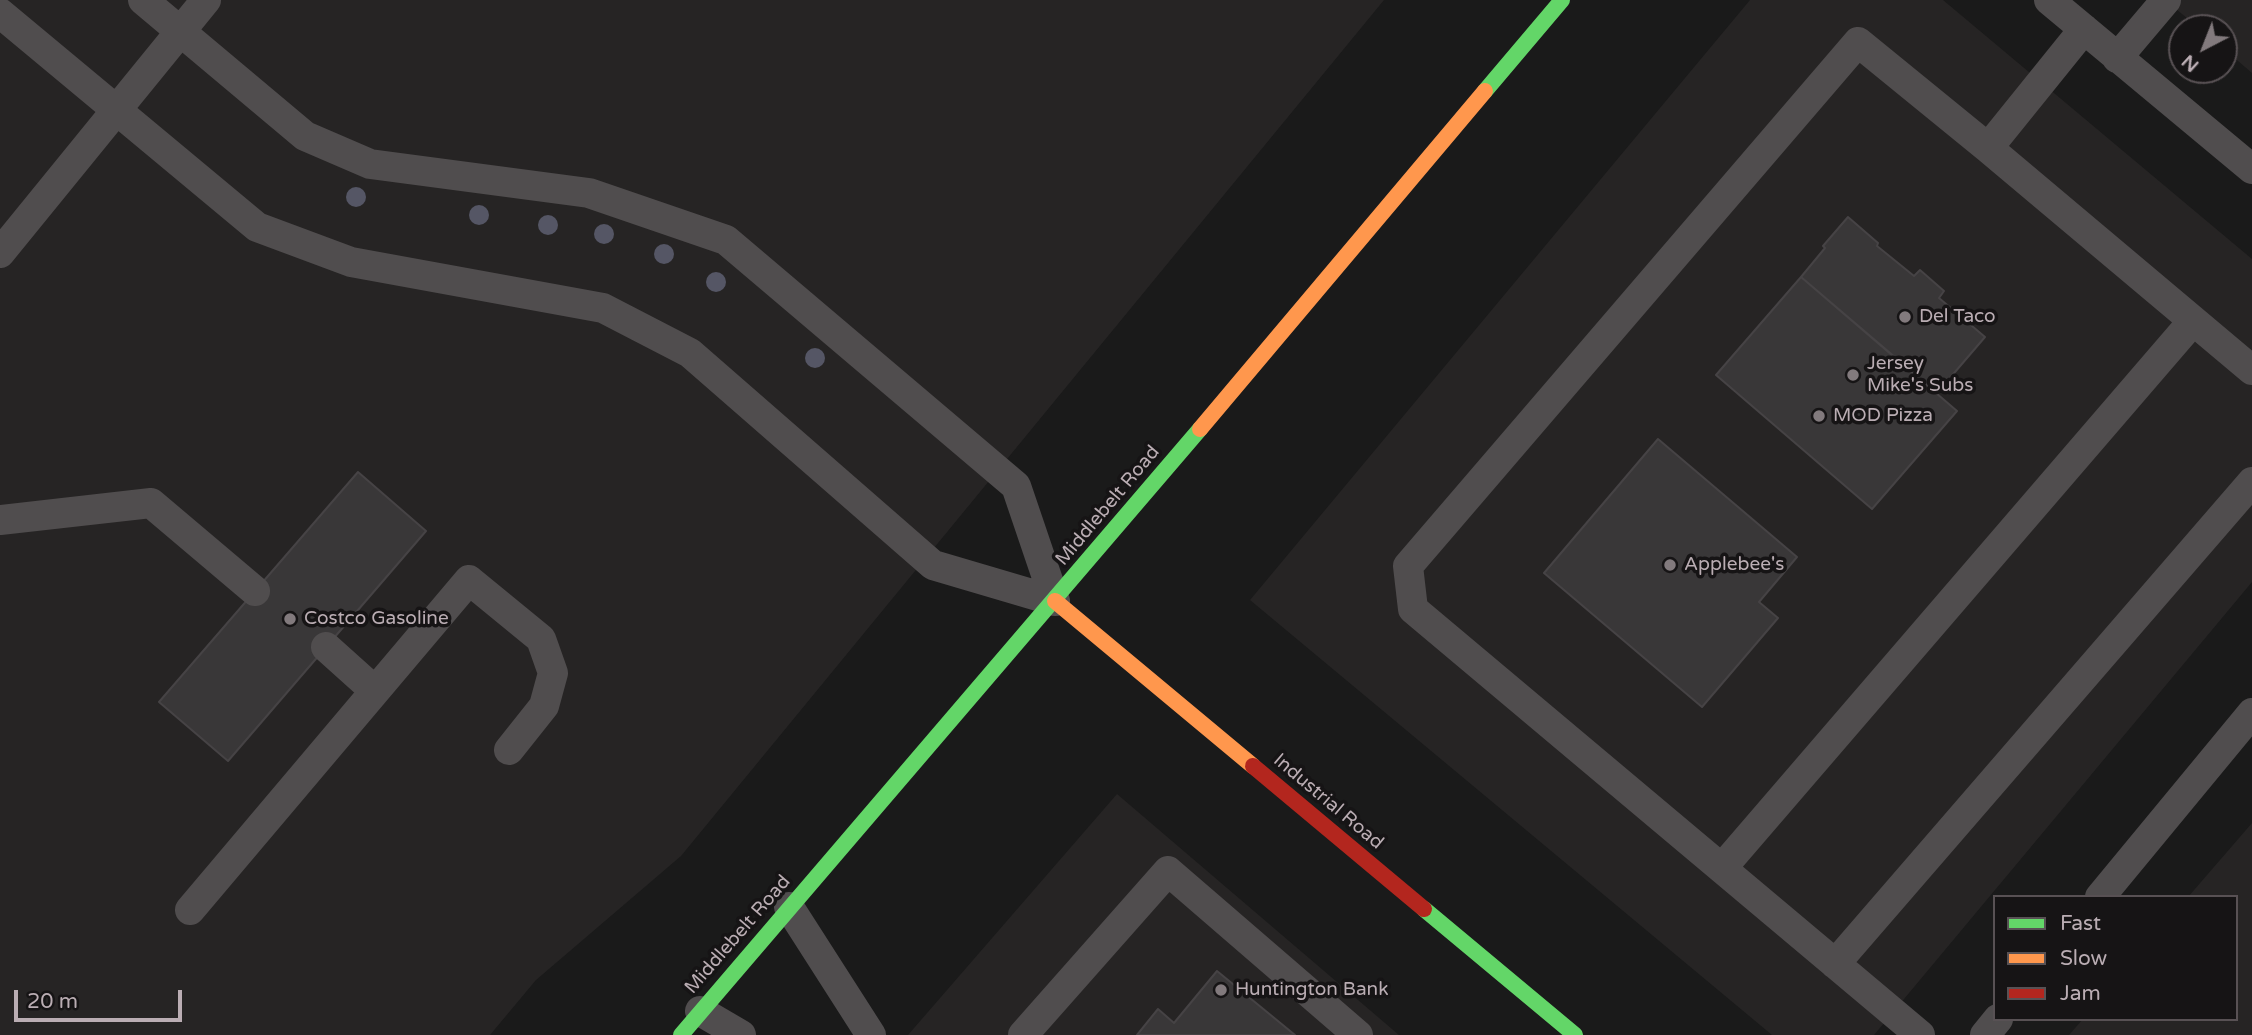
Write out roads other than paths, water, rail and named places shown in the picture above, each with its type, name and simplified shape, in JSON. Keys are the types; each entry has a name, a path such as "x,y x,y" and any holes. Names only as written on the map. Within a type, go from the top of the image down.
{"main road":[{"name":"Middlebelt Road","path":"681,1035 1055,601 1562,0"},
{"name":"Industrial Road","path":"1055,601 1575,1035"}],"lane":[{"path":"143,0 305,136 369,164 589,192 726,240 1016,486 1055,601"},
{"path":"0,253 206,0"},
{"path":"2049,0 2252,169"},
{"path":"2118,58 2166,0"},
{"path":"0,13 257,227 351,262 603,308 690,353 933,565 1055,601"},
{"path":"1988,148 2084,29"},
{"path":"1920,1035 1413,609 1408,566 1858,42 2252,370"},
{"path":"1722,869 2193,321"},
{"path":"1835,964 2252,482"},
{"path":"0,520 151,503 255,591"},
{"path":"190,910 469,580 541,639 553,673 544,706 509,750"},
{"path":"326,647 375,691"},
{"path":"2101,895 2252,713"},
{"path":"1023,1035 1168,871 1358,1035"},
{"path":"789,907 871,1035"},
{"path":"700,1010 741,1035"},
{"path":"1984,1035 1996,1021"}],"place":[{"name":"Del Taco","path":"1905,317"},
{"name":"Jersey Mike's Subs","path":"1853,375"},
{"name":"MOD Pizza","path":"1819,416"},
{"name":"Applebee's","path":"1670,565"},
{"name":"Costco Gasoline","path":"290,619"},
{"name":"Huntington Bank","path":"1221,990"}]}
